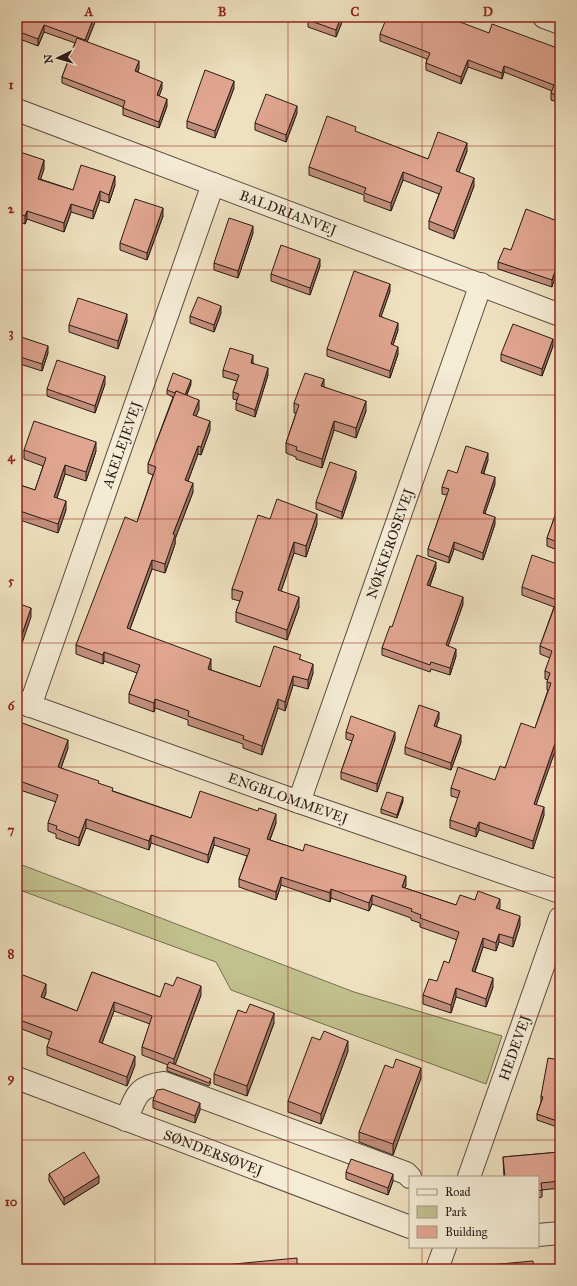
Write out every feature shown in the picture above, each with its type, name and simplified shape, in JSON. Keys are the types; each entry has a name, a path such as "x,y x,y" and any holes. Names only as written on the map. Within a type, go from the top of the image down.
{"street":[{"path":"544,17 560,23"},
{"name":"BALDRIANVEJ","path":"17,110 560,315"},
{"name":"AKELEJEVEJ","path":"23,704 213,184"},
{"name":"NØKKEROSEVEJ","path":"299,802 481,284"},
{"name":"ENGBLOMMEVEJ","path":"23,704 299,802 560,892"},
{"name":"HEDEVEJ","path":"469,1176 560,918"},
{"name":"SØNDERSØVEJ","path":"17,1078 409,1227"},
{"path":"126,1120 142,1089 151,1084 164,1083 406,1173 409,1176"},
{"path":"539,1235 560,1232"},
{"path":"437,1269 445,1248"}],"green space":[{"path":"17,863 354,992 502,1036 486,1084 231,990 216,962 17,889"}],"building":[{"path":"17,17 94,17 85,40 44,25 38,39 17,31"},
{"path":"309,17 341,17 336,30 308,20"},
{"path":"387,17 447,17 489,33 492,24 560,49 560,97 551,93 554,85 504,66 502,73 468,60 461,77 426,63 430,53 380,34"},
{"path":"77,38 139,61 135,71 162,82 157,95 167,99 159,122 123,108 125,101 62,77"},
{"path":"205,70 234,81 215,131 187,121"},
{"path":"266,94 297,106 286,135 255,123"},
{"path":"327,116 356,127 355,131 428,159 438,132 467,143 456,171 474,178 454,231 429,221 442,187 403,172 391,203 364,193 366,188 309,167"},
{"path":"17,151 44,160 38,179 73,190 81,165 115,176 109,195 100,191 93,211 71,204 64,223 27,211 25,216 17,213"},
{"path":"135,199 163,208 147,253 120,243"},
{"path":"526,209 560,222 560,257 552,280 498,262 504,248 511,250"},
{"path":"229,218 253,226 238,271 214,263"},
{"path":"281,245 320,259 310,288 271,274"},
{"path":"354,271 390,284 379,316 398,323 391,344 398,347 390,371 327,349"},
{"path":"198,297 221,306 214,325 190,316"},
{"path":"78,298 127,314 118,341 69,325"},
{"path":"513,324 553,339 542,369 501,354"},
{"path":"21,337 48,346 42,364 17,356 17,348"},
{"path":"230,348 253,355 251,363 268,368 255,410 236,403 239,394 233,392 239,375 223,370"},
{"path":"57,360 105,376 95,406 47,389"},
{"path":"173,373 191,380 185,395 176,391 175,393 167,390"},
{"path":"305,373 324,379 321,386 366,401 356,428 334,421 322,459 296,450 297,447 286,443 299,405 294,403"},
{"path":"176,391 199,400 193,415 210,421 201,447 198,446 185,480 193,483 173,534 175,535 165,564 152,560 127,628 211,659 208,669 260,687 274,646 301,655 299,659 313,664 308,680 293,676 285,702 278,699 262,746 243,739 244,736 188,716 189,711 155,699 154,703 129,694 140,665 104,652 103,655 76,645 125,517 137,522 156,467 148,464"},
{"path":"34,421 96,442 86,472 65,465 54,497 66,501 58,524 17,510 17,484 35,490 46,458 24,450"},
{"path":"466,446 488,453 481,473 495,477 483,513 495,517 483,553 454,542 449,557 428,549 449,489 442,487 448,470 457,473"},
{"path":"330,462 356,471 342,512 316,502"},
{"path":"277,499 317,514 306,546 294,542 278,590 299,597 287,630 236,612 243,592 232,589 258,515 270,519"},
{"path":"560,502 560,543 547,538"},
{"path":"417,555 436,562 427,585 463,597 446,645 456,649 450,668 431,662 430,665 382,648 390,626 392,627"},
{"path":"532,555 560,565 560,729 534,804 544,807 533,841 479,822 476,829 450,820 460,791 451,788 458,767 495,780 500,766 505,768 521,723 535,728 551,683 547,682 550,673 545,671 552,651 540,646 557,600 522,587"},
{"path":"17,603 31,608 17,649"},
{"path":"419,705 439,712 434,726 461,735 451,763 405,747"},
{"path":"351,716 395,732 377,784 341,772 354,735 346,732"},
{"path":"17,721 68,740 58,767 99,781 98,783 113,788 112,791 191,818 200,791 258,811 259,808 276,814 267,839 303,851 305,844 406,876 402,887 456,905 460,895 475,900 478,891 500,899 496,908 520,916 513,938 499,934 496,943 483,938 472,971 493,978 486,999 456,988 451,1005 423,995 429,979 437,981 444,961 449,963 459,932 420,918 421,915 411,911 412,909 372,895 369,903 331,889 330,893 281,877 276,892 239,879 250,849 214,837 208,855 151,835 149,841 86,819 79,838 56,829 57,826 48,823 58,795 17,780"},
{"path":"387,792 403,797 397,815 381,809"},
{"path":"92,972 160,997 165,983 173,986 177,977 201,986 174,1059 142,1047 152,1016 114,1002 99,1042 135,1056 127,1077 47,1047 52,1032 17,1019 17,990 23,975 46,984 41,997 77,1011"},
{"path":"250,1004 274,1013 247,1086 214,1074 238,1010 246,1013"},
{"path":"324,1031 348,1041 321,1114 288,1101 312,1037 320,1040"},
{"path":"548,1058 560,1060 560,1122 537,1114 543,1097 541,1096"},
{"path":"396,1059 421,1068 393,1144 359,1132 385,1065 393,1068"},
{"path":"169,1062 211,1079 209,1083 167,1067"},
{"path":"163,1089 200,1103 195,1116 153,1100 157,1090"},
{"path":"84,1152 99,1176 64,1198 49,1174"},
{"path":"560,1152 560,1181 541,1183 542,1190 539,1191 539,1176 505,1176 503,1157"},
{"path":"351,1159 393,1174 388,1188 346,1172"},
{"path":"297,1258 297,1269 182,1269"},
{"path":"533,1261 534,1269 478,1269 478,1266"}]}
